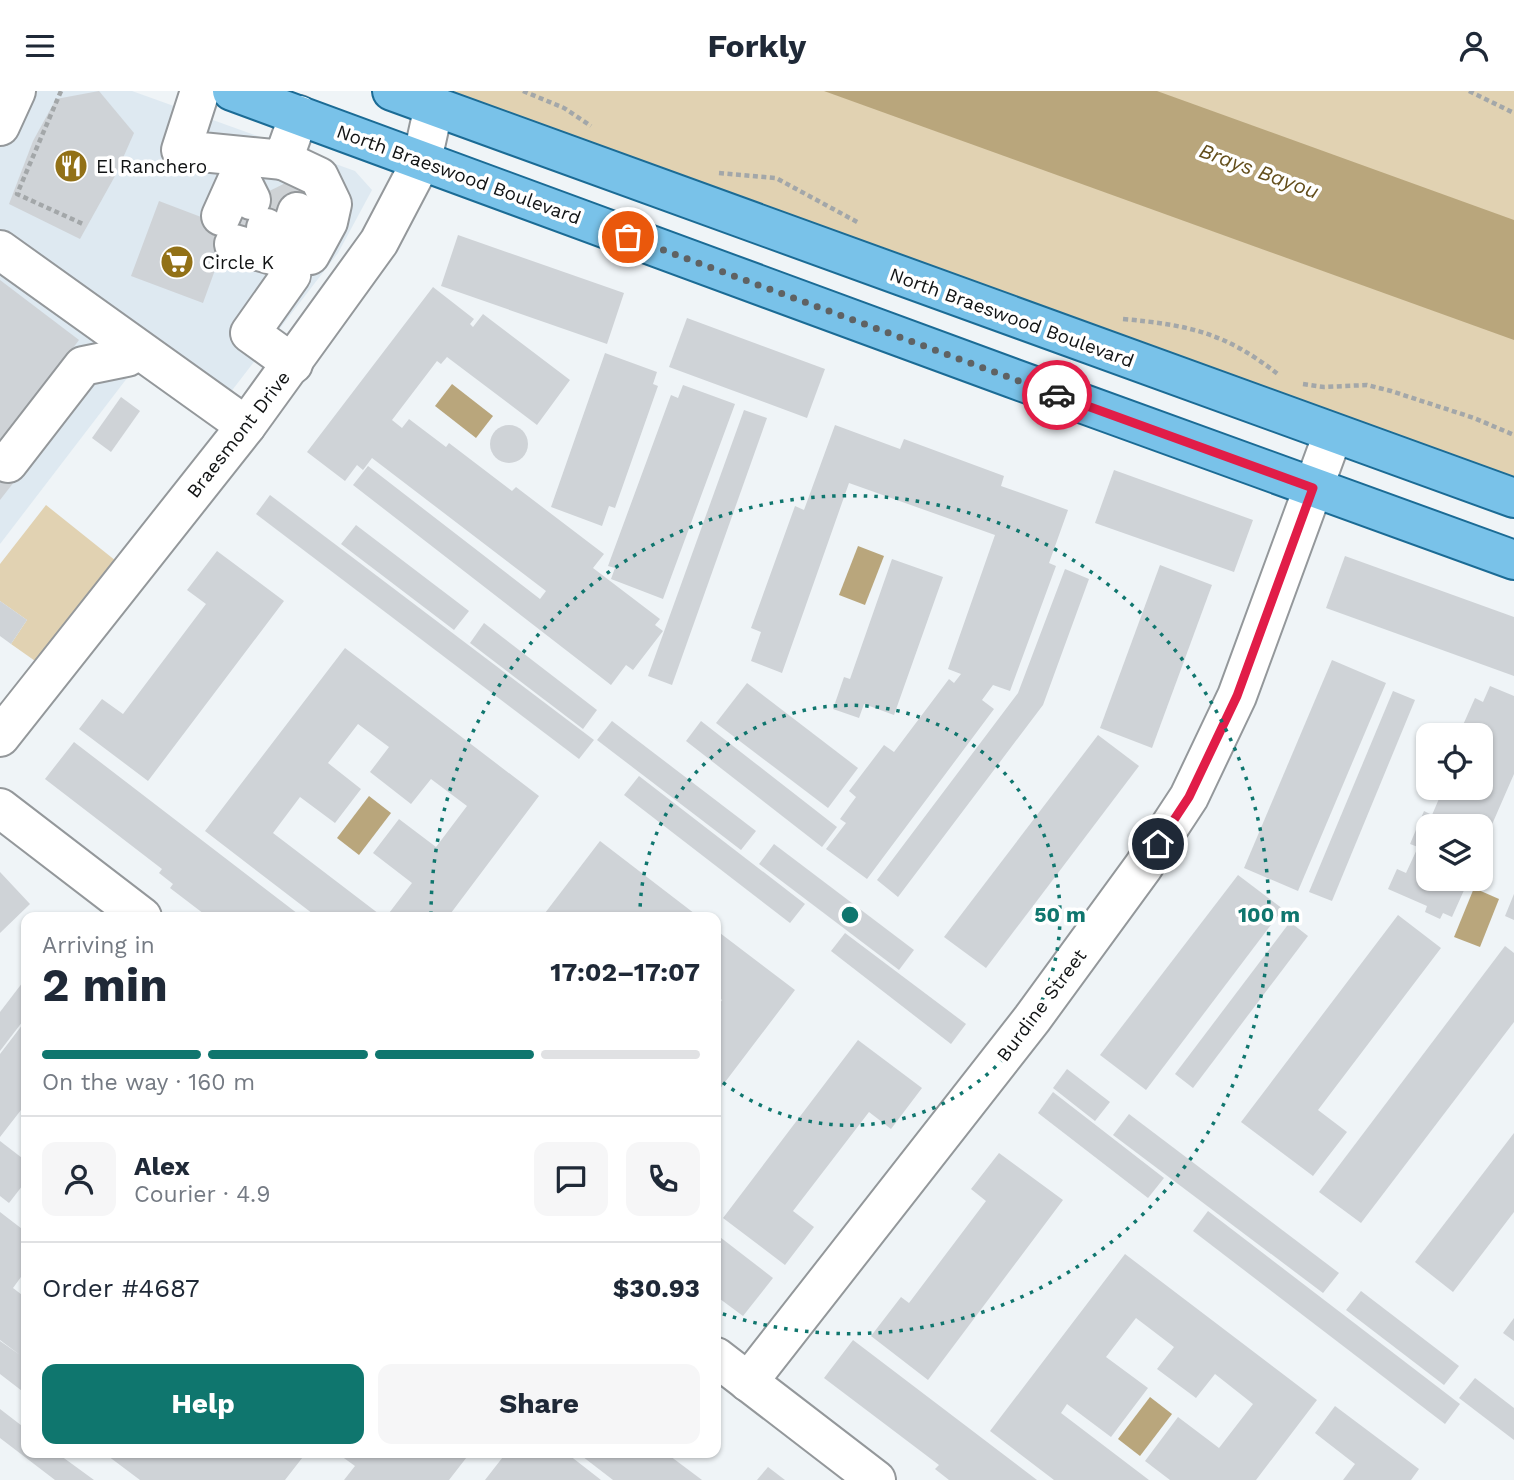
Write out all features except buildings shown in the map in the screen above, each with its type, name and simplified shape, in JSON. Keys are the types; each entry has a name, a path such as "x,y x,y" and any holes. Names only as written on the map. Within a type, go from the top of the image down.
{"main road":[{"name":"North Braeswood Boulevard","path":"232,91 1012,379 1514,560"},
{"name":"North Braeswood Boulevard","path":"392,91 1514,498"},
{"path":"718,271 736,217"},
{"path":"1012,379 1032,323"}],"street":[{"path":"0,126 16,91"},
{"path":"200,91 181,150 265,214 342,296"},
{"name":"Braesmont Drive","path":"0,737 246,426 342,296 379,242 422,160 434,107"},
{"path":"293,364 250,333 265,214 299,115"},
{"path":"0,250 246,426"},
{"path":"8,463 83,366 127,357"},
{"name":"Burdine Street","path":"748,1382 1032,1019 1143,867 1189,797 1237,696 1333,434"},
{"path":"0,808 135,912"},
{"path":"721,1361 876,1480"}],"path":[{"path":"61,91 17,194 83,224"},
{"path":"523,91 564,108 597,129"},
{"path":"1469,91 1514,113"},
{"path":"712,173 758,174 776,178 862,224"},
{"path":"1113,318 1178,325 1208,332 1236,345 1290,380"},
{"path":"1300,384 1324,387 1367,385 1474,418 1514,435"}],"shaded area":[{"path":"0,91 132,91 355,171 372,190 338,253 230,393 0,229"},
{"path":"439,91 1514,91 1514,479"},
{"path":"0,267 134,369 0,544"},
{"path":"46,505 116,561 38,663 11,644 27,620 0,601 0,564"}],"water":[{"name":"Brays Bayou","path":"824,91 1157,91 1514,220 1514,340"},
{"path":"452,384 493,416 476,438 435,406"},
{"path":"858,546 884,556 865,605 839,595"},
{"path":"369,796 391,813 359,855 337,838"},
{"path":"1473,891 1481,891 1499,899 1480,947 1454,937"},
{"path":"1150,1397 1172,1414 1140,1456 1118,1439"}],"tunnel":[{"path":"282,185 297,212"}],"way so far":[{"path":"628,237 1057,395"}],"place":[{"name":"El Ranchero","path":"71,166"},
{"name":"Circle K","path":"177,262"}],"route":[{"path":"1057,395 1313,488 1237,696 1189,797 1158,844"}]}
